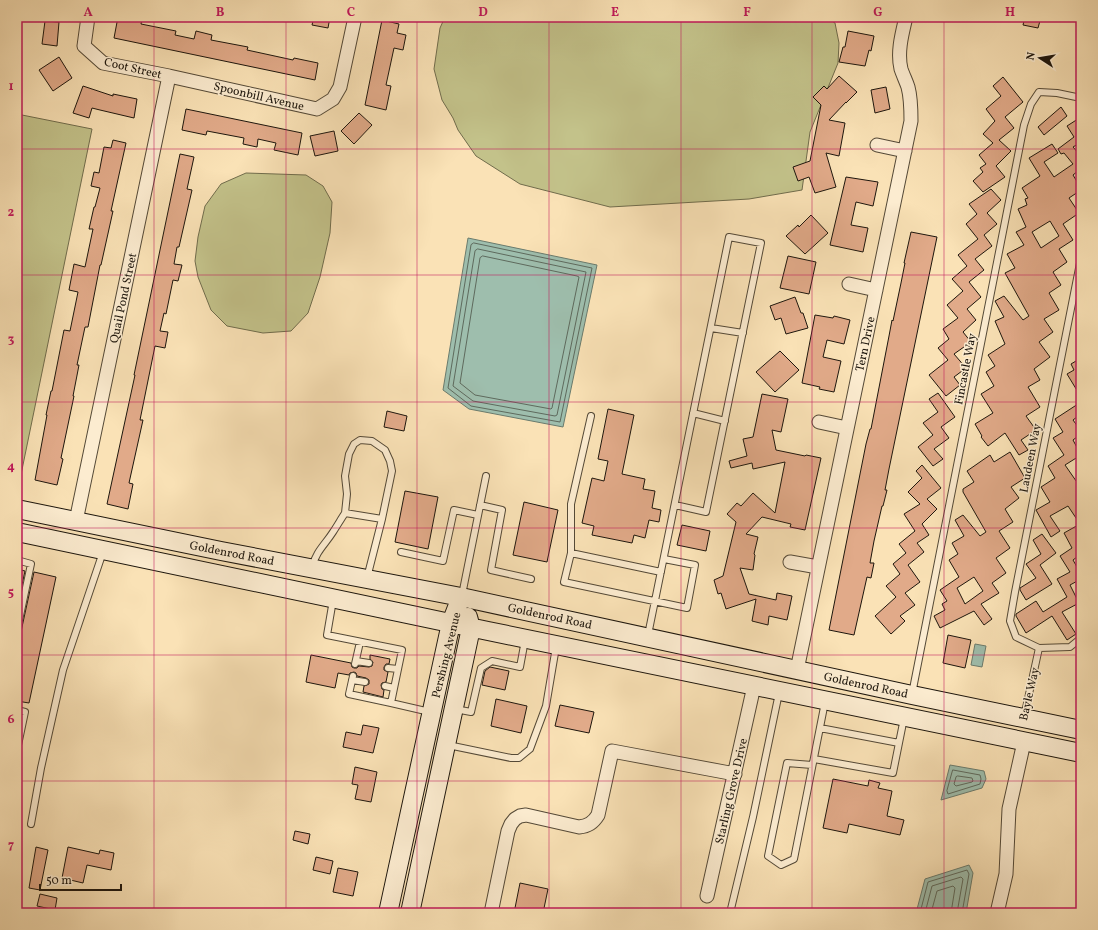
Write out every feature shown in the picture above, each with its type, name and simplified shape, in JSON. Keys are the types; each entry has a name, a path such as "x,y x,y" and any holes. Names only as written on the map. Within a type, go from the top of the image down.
{"main road":[{"name":"Goldenrod Road","path":"17,509 144,536 461,597 912,695 1081,730"},
{"path":"17,525 52,532 64,530 76,521"},
{"name":"Goldenrod Road","path":"17,532 472,628 1081,753"},
{"path":"104,550 120,540 248,567 280,562"},
{"name":"Pershing Avenue","path":"388,913 451,623 461,597"},
{"name":"Pershing Avenue","path":"415,910 446,745 472,628 461,597"}],"street":[{"name":"Coot Street","path":"88,17 84,46 103,63 169,76"},
{"name":"Spoonbill Avenue","path":"169,76 318,109 333,99 340,87 355,17"},
{"name":"Tern Drive","path":"797,670 911,121 912,106 908,87 901,69 900,55 901,38 906,17"},
{"name":"Quail Pond Street","path":"76,521 169,76"},
{"path":"877,146 904,151"},
{"path":"849,284 876,290"},
{"path":"819,422 847,428"},
{"path":"790,562 818,567"},
{"name":"Starling Grove Drive","path":"707,896 754,686"},
{"name":"Bayle Way","path":"997,913 1006,874 1009,809 1024,718"},
{"path":"491,913 506,837 511,824 515,819 526,815 579,827 590,824 598,815 612,751 735,774"}],"lane":[{"name":"Fincastle Way","path":"912,695 1024,125 1031,104 1039,92 1057,92 1081,98"},
{"path":"648,637 729,237 761,243 706,512 675,505"},
{"name":"Laudeen Way","path":"1040,648 1016,637 1010,621 1081,258"},
{"path":"711,328 743,333"},
{"path":"694,413 724,421"},
{"path":"591,416 571,504 571,553 564,582 687,608 695,565 664,559"},
{"path":"312,568 315,556 333,533 345,513 347,494 345,476 349,454 354,444 360,440 372,441 385,450 390,461 392,471 367,579"},
{"path":"461,597 486,476"},
{"path":"480,505 502,510 490,570 532,579"},
{"path":"401,552 443,561 454,510 478,515"},
{"path":"345,513 382,519"},
{"path":"31,824 41,768 63,670 104,550"},
{"path":"571,553 661,572"},
{"path":"17,560 31,564 19,608 17,630"},
{"path":"333,599 327,635 402,650 391,703"},
{"path":"1040,648 1070,647 1081,638"},
{"path":"454,709 471,712 481,668 492,661 520,667 526,639"},
{"path":"360,642 356,662 368,663"},
{"path":"446,745 511,758 520,758 530,749 546,706 556,645"},
{"name":"Bayle Way","path":"1024,718 1040,648"},
{"path":"388,668 398,670"},
{"path":"365,682 353,678 349,694 432,712"},
{"path":"385,686 394,688"},
{"path":"730,913 753,817 780,691"},
{"path":"825,701 820,728 813,762 794,859 780,866 768,856 787,763 813,762 893,773 905,717"},
{"path":"17,710 25,712 17,750"},
{"path":"820,728 899,743"}],"shaded area":[{"path":"445,17 825,17 835,23 839,43 838,63 810,132 802,190 749,199 610,207 520,184 476,156 458,130 453,118 442,100 434,69 440,28"},
{"path":"17,114 92,129 17,494"},
{"path":"246,173 306,175 323,186 332,202 330,233 320,277 308,313 291,331 263,333 227,326 211,310 198,277 195,261 198,237 205,206 221,184"}],"water":[{"path":"468,238 597,265 563,427 469,409 443,390"},
{"path":"975,644 986,646 982,667 971,665"},
{"path":"950,765 984,771 986,779 982,788 941,800"},
{"path":"969,865 973,873 966,913 916,913 925,879"}],"building":[{"path":"118,17 142,19 141,24 176,31 175,35 194,39 196,31 212,35 211,40 248,47 247,50 293,60 294,58 318,63 315,80 114,38"},
{"path":"314,17 330,17 328,28 312,25"},
{"path":"1025,17 1041,17 1038,28 1023,25"},
{"path":"382,20 399,24 397,33 406,35 403,50 394,48 386,85 391,86 386,110 365,105"},
{"path":"45,21 59,22 57,46 42,44"},
{"path":"848,31 874,36 871,51 869,50 865,66 839,62 843,47 845,47"},
{"path":"59,57 72,78 53,91 39,70"},
{"path":"839,76 857,92 829,120 845,123 839,156 826,153 836,187 815,193 809,177 798,181 793,167 810,161 821,105 813,97 824,86 827,89"},
{"path":"1003,77 1023,102 1005,117 1014,128 999,140 1011,151 996,166 1005,177 983,192 973,181 983,172 980,168 986,164 979,155 993,143 983,134 995,121 986,109 1001,96 993,86"},
{"path":"83,86 113,96 113,94 137,99 134,118 92,108 89,118 73,113"},
{"path":"886,87 890,109 875,113 871,90"},
{"path":"1061,107 1067,116 1044,135 1038,127"},
{"path":"186,109 302,133 298,155 274,150 276,143 258,139 257,147 243,144 244,138 207,131 206,135 182,130"},
{"path":"359,113 372,125 354,144 341,131"},
{"path":"1081,117 1081,148 1078,144 1073,147 1081,156 1081,175 1078,171 1073,175 1081,190 1069,198 1079,213 1063,224 1073,240 1059,249 1067,262 1053,272 1061,285 1049,293 1059,310 1044,319 1053,332 1039,342 1050,357 1034,369 1040,380 1028,387 1040,407 1026,416 1036,430 1021,440 1028,450 1019,455 1005,433 988,446 981,437 982,436 975,424 993,413 981,394 994,386 986,372 995,366 988,355 1005,344 995,321 1004,317 995,301 1004,296 1023,320 1029,316 1005,273 1015,268 1007,254 1024,245 1016,232 1026,227 1018,209 1027,205 1025,199 1028,198 1022,188 1040,176 1029,158 1052,144 1058,153 1044,162 1054,177 1073,164 1064,153 1061,154 1058,149 1074,137 1067,126","holes":["1050,221 1059,236 1041,248 1032,232"]},
{"path":"334,131 338,151 315,156 310,136"},
{"path":"113,140 126,143 88,327 85,327 77,365 79,365 74,396 57,485 35,480 46,415 64,330 70,331 78,292 69,290 74,264 85,267 93,229 89,229 100,188 91,186 94,172 99,173 104,147 111,148"},
{"path":"180,154 194,157 187,189 192,190 174,264 182,265 178,281 173,280 166,314 164,313 160,331 168,332 165,348 155,346 140,420 143,420 129,483 133,484 128,509 107,504"},
{"path":"846,177 878,182 873,206 856,202 851,225 868,228 863,252 830,245"},
{"path":"991,189 1001,200 987,213 997,224 984,235 992,246 975,259 984,270 969,282 981,297 967,309 976,320 963,332 971,342 954,354 966,368 954,377 960,385 946,396 929,375 948,360 938,348 949,339 943,329 958,318 947,305 963,291 952,279 967,266 958,255 978,239 966,224 977,214 969,204"},
{"path":"811,215 828,233 805,254 786,236 798,225 799,227"},
{"path":"911,232 937,237 889,469 885,490 887,490 874,541 870,563 874,563 871,578 867,577 854,635 829,630 866,444 871,429"},
{"path":"788,256 816,262 809,294 780,288"},
{"path":"795,297 808,328 786,334 781,318 775,320 770,306"},
{"path":"815,315 833,318 834,316 850,320 844,344 827,340 823,357 841,361 834,392 802,383"},
{"path":"780,351 799,370 775,392 756,372"},
{"path":"1081,358 1081,397 1067,374 1074,370 1071,364"},
{"path":"938,393 955,417 941,427 949,438 934,449 943,459 933,466 918,447 933,435 923,423 938,412 929,399"},
{"path":"762,394 788,399 781,432 772,430 776,450 821,458 805,530 790,527 791,524 762,517 746,534 758,537 754,554 753,570 740,568 749,594 776,600 777,593 792,596 787,620 769,616 768,625 752,621 756,599 726,609 721,593 718,594 714,580 723,576 736,522 727,514 737,503 741,506 753,493 775,513 785,462 753,469 752,463 731,468 729,461 747,456 743,439 753,437"},
{"path":"1078,404 1081,409 1081,414 1073,420 1081,431 1081,434 1073,440 1081,455 1065,465 1081,488 1081,563 1077,557 1073,560 1081,574 1081,579 1070,585 1079,603 1062,612 1076,634 1067,640 1052,616 1026,633 1016,614 1036,601 1043,612 1067,597 1057,579 1070,572 1060,556 1072,548 1064,533 1080,524 1068,506 1050,516 1060,531 1051,537 1036,510 1050,502 1041,487 1055,478 1048,466 1064,455 1053,438 1063,432 1055,419"},
{"path":"608,409 634,415 622,474 645,479 643,489 655,491 652,508 661,510 659,522 649,520 645,538 634,535 632,543 592,535 594,526 582,523 592,478 604,481 608,461 598,459"},
{"path":"387,411 407,416 404,431 384,427"},
{"path":"1010,452 1025,478 1011,487 1019,498 1005,509 1013,522 999,531 1010,548 996,558 1006,573 992,583 999,593 981,604 992,619 984,625 974,611 940,628 934,616 945,610 942,604 947,601 940,590 959,577 949,560 958,554 952,543 964,536 955,520 963,515 980,536 986,532 963,492 963,489 974,482 967,471 990,455 994,462","holes":["974,577 983,591 965,604 957,588"]},
{"path":"922,465 941,488 927,499 937,509 922,524 929,535 917,543 924,552 908,565 920,582 905,593 915,605 900,616 905,621 891,634 875,616 896,597 886,586 900,574 893,564 906,553 899,544 915,531 904,514 920,504 908,492 922,478 916,471"},
{"path":"405,491 438,497 428,549 395,542"},
{"path":"524,502 558,510 547,562 513,555"},
{"path":"682,525 710,531 706,551 677,545"},
{"path":"1042,534 1056,553 1040,565 1052,584 1026,600 1020,588 1036,578 1026,564 1041,554 1033,540"},
{"path":"17,569 25,571 17,608"},
{"path":"34,572 56,577 29,703 17,701 17,650"},
{"path":"948,635 971,640 965,668 943,663"},
{"path":"311,655 351,663 352,667 354,668 359,666 372,666 373,662 370,659 370,655 390,659 389,664 386,664 384,667 384,670 388,672 386,682 382,683 381,685 382,689 384,690 383,697 363,692 364,686 369,684 369,680 357,676 354,672 350,673 349,675 338,673 335,688 306,682"},
{"path":"490,667 509,671 505,690 482,685 485,671"},
{"path":"496,699 527,706 521,733 491,726"},
{"path":"560,705 594,712 589,733 555,726"},
{"path":"363,725 379,728 373,753 343,747 346,732 361,735"},
{"path":"355,767 377,772 371,802 355,799 358,785 352,784"},
{"path":"833,779 868,786 869,780 880,783 878,788 892,791 887,816 904,820 900,835 849,824 847,833 823,828"},
{"path":"295,831 310,834 308,844 293,840"},
{"path":"36,847 48,850 40,890 29,888"},
{"path":"68,847 99,854 100,850 114,853 111,870 87,865 83,883 62,878"},
{"path":"316,857 333,861 330,874 313,870"},
{"path":"338,868 358,872 353,896 333,892"},
{"path":"520,883 548,889 543,913 514,913"},
{"path":"40,894 57,898 55,910 37,906"}]}
